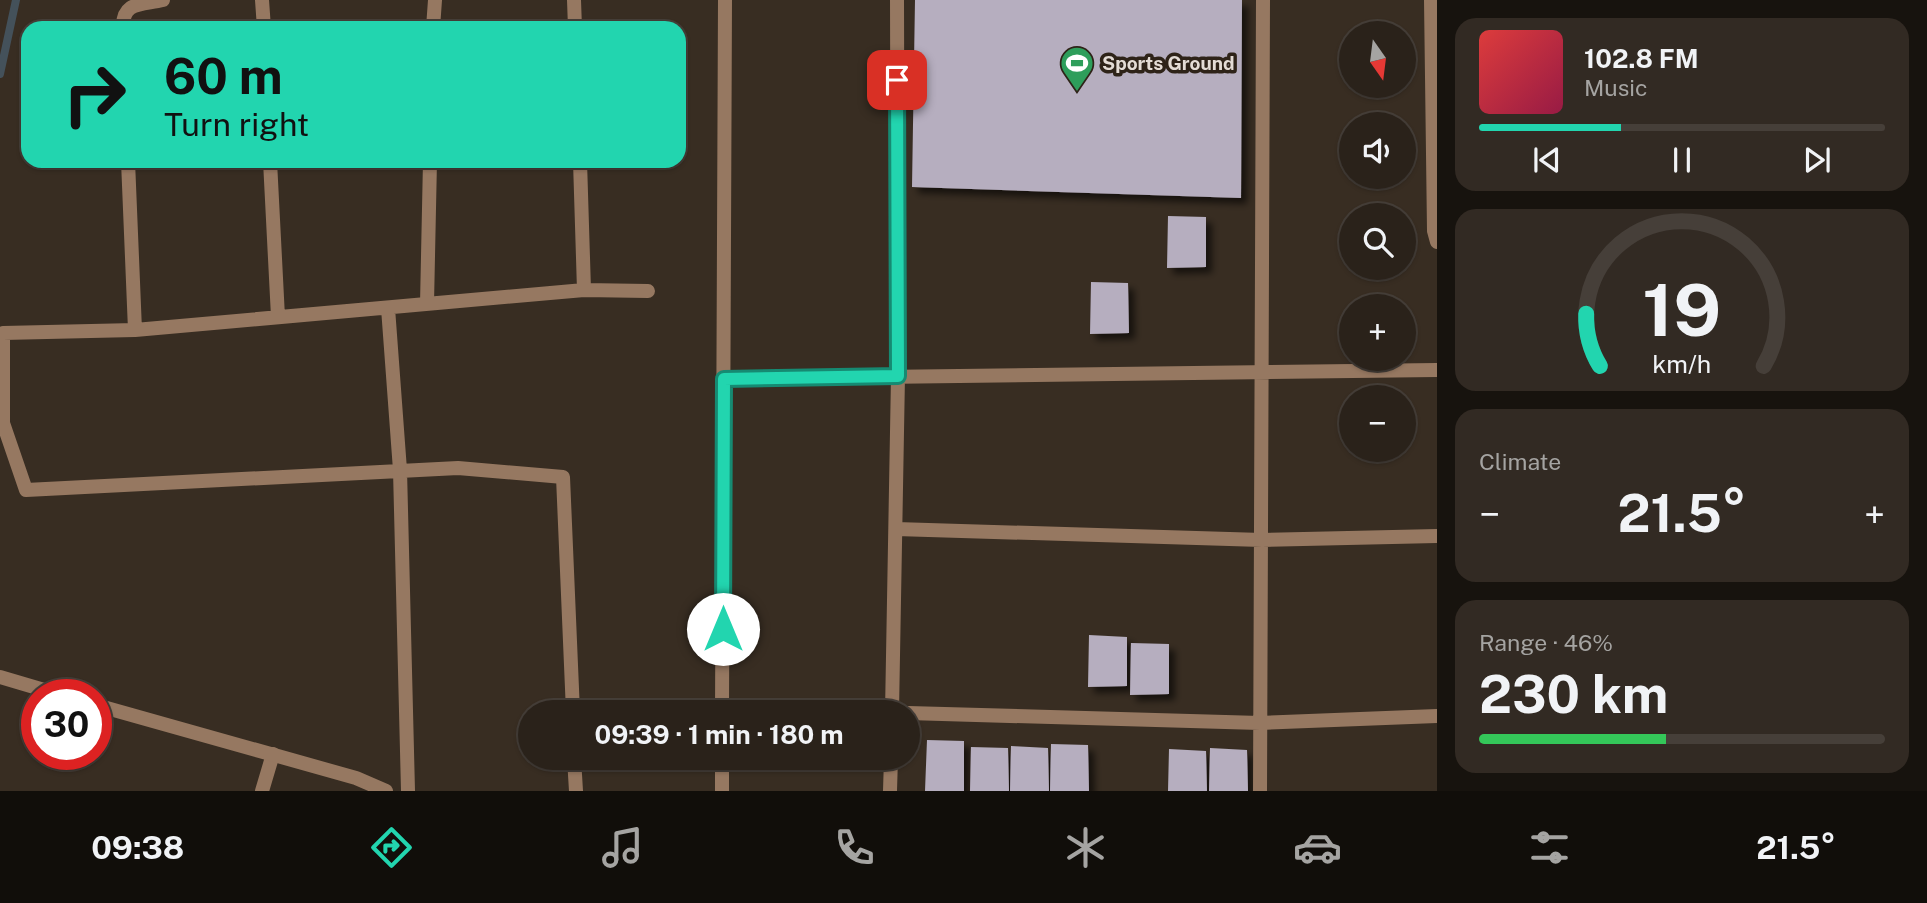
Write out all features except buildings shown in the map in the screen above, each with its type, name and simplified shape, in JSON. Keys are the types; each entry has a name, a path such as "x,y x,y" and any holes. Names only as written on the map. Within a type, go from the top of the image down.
{"street":[{"path":"123,21 125,11 130,7 163,0"},
{"path":"262,0 264,21"},
{"path":"434,21 435,0"},
{"path":"574,0 575,21"},
{"path":"722,700 725,0"},
{"path":"892,700 898,376 897,0"},
{"path":"1260,791 1263,0"},
{"path":"1431,0 1434,232 1437,242"},
{"path":"128,168 135,330"},
{"path":"270,168 278,317"},
{"path":"427,304 430,168"},
{"path":"580,168 584,290"},
{"path":"572,700 563,477 458,468 26,490 1,423 3,333 135,330 584,290 648,291"},
{"path":"388,308 400,470 408,791"},
{"path":"724,379 1437,370"},
{"path":"896,529 1262,540 1437,537"},
{"path":"0,677 21,683"},
{"path":"112,709 356,778 386,791"},
{"path":"920,713 1260,723 1437,716"},
{"path":"262,791 273,754"},
{"path":"575,770 576,791"},
{"path":"722,770 722,791"},
{"path":"890,791 891,770"}],"waterway":[{"path":"0,74 16,0"}],"place":[{"name":"Sports Ground","path":"1077,93"}],"route":[{"path":"723,629 724,379 898,376 897,80"}]}
